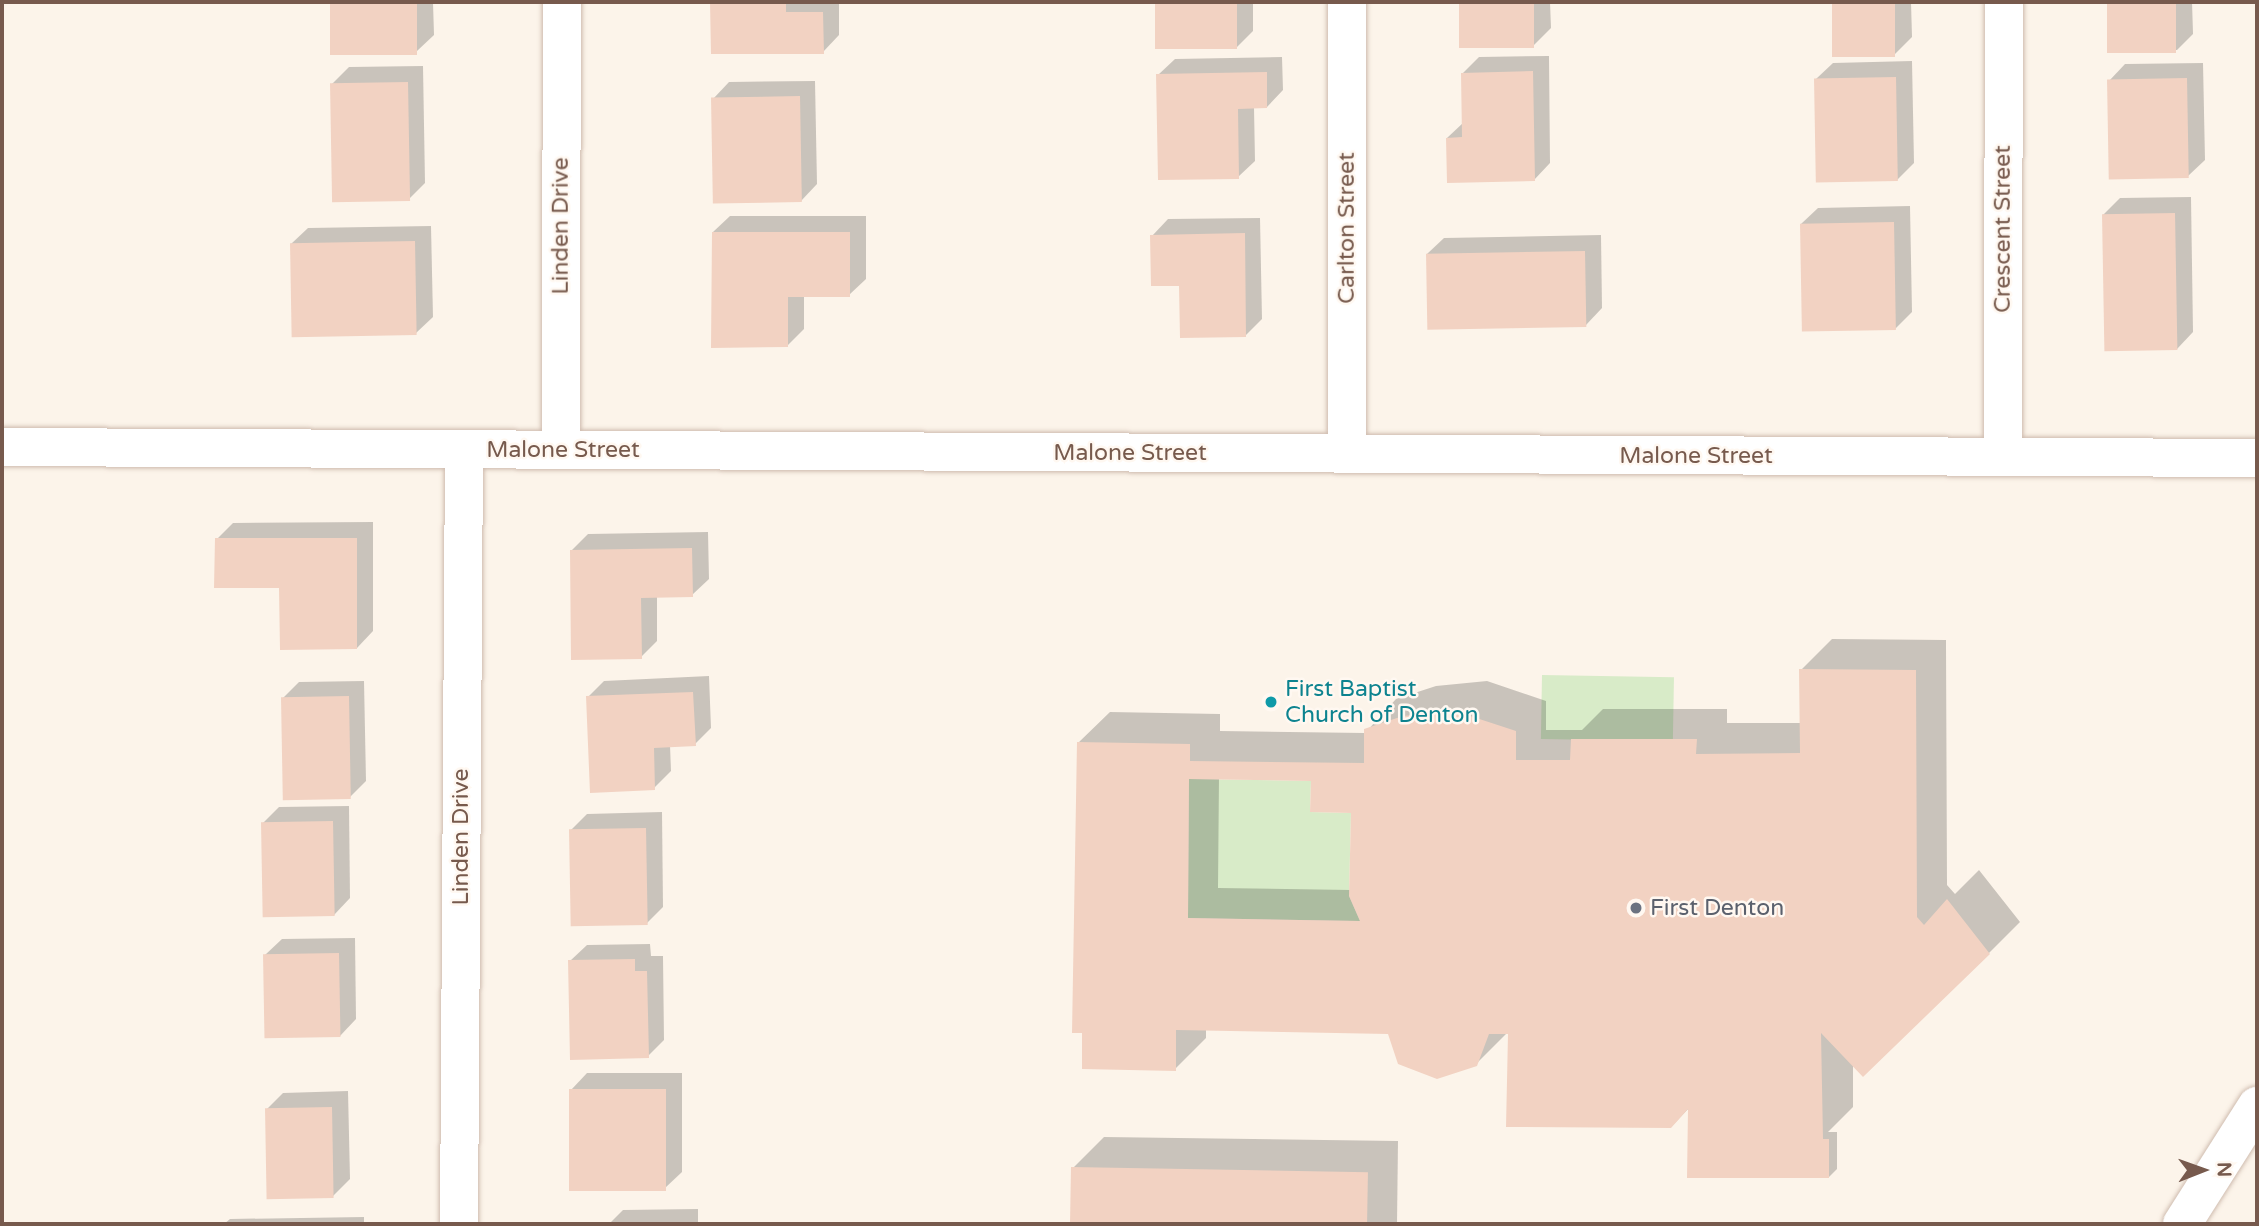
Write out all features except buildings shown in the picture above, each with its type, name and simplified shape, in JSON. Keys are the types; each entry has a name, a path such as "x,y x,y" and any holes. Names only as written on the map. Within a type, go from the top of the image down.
{"street":[{"name":"Linden Drive","path":"561,450 562,2"},
{"name":"Carlton Street","path":"1347,2 1347,454"},
{"name":"Crescent Street","path":"2003,457 2004,2"},
{"name":"Malone Street","path":"2,447 2257,458"},
{"name":"Linden Drive","path":"459,1224 464,449"},
{"path":"2182,1224 2257,1106"}],"green space":[{"path":"1542,675 1674,677 1673,741 1541,739"},
{"path":"1189,779 1311,781 1310,812 1351,813 1349,896 1360,921 1188,918"}],"place":[{"name":"First Baptist Church of Denton","path":"1271,702"},
{"name":"First Denton","path":"1636,908"}]}
